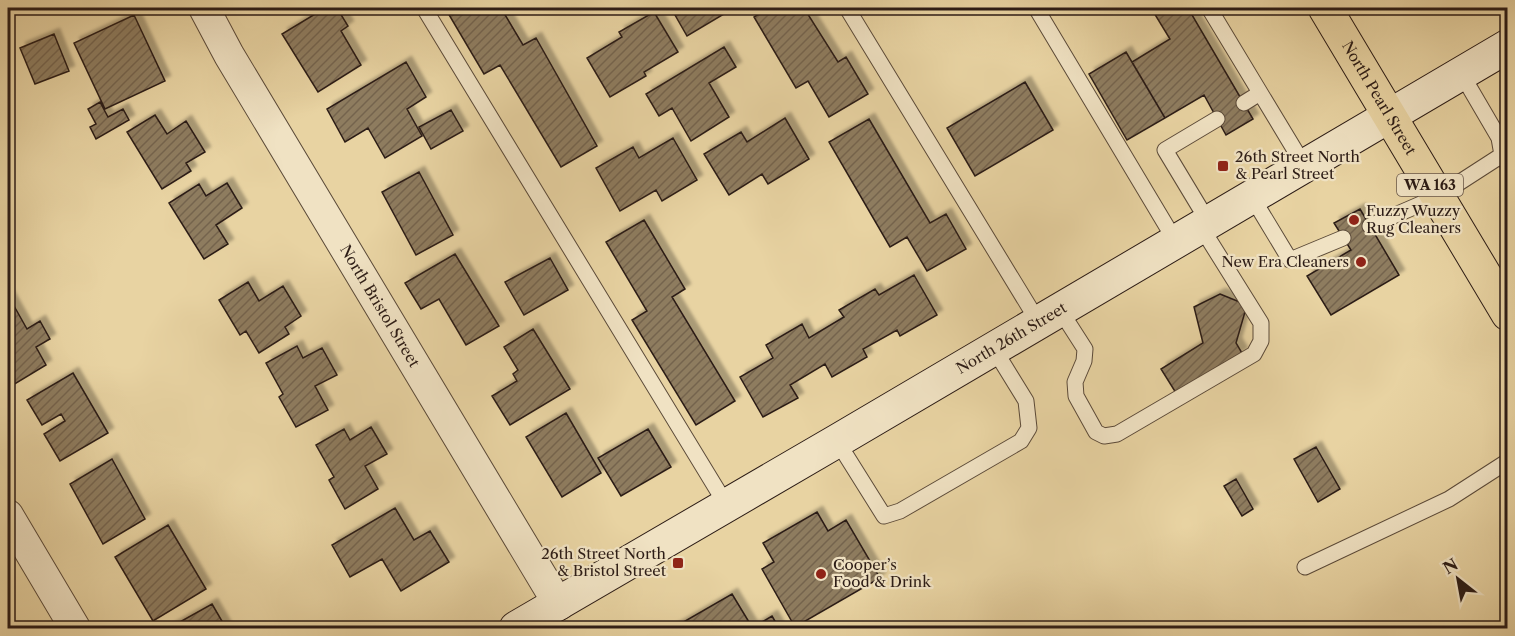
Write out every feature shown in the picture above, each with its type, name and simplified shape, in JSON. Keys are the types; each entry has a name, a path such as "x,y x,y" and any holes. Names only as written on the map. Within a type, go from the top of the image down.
{"main road":[{"name":"North Pearl Street","path":"1325,8 1437,197 1505,303"}],"street":[{"name":"North Bristol Street","path":"204,8 229,55 559,605"},
{"name":"North 26th Street","path":"516,628 559,605 1508,46"},
{"path":"8,515 75,628"}],"lane":[{"path":"424,8 727,506"},
{"path":"847,8 1049,316 1085,349 1084,361 1075,382 1076,396 1096,432 1104,436 1117,434 1254,354 1261,341 1261,323 1036,8"},
{"path":"1209,8 1305,167"},
{"path":"1370,226 1437,197 1505,160 1503,135 1461,73"},
{"path":"1244,103 1260,93"},
{"path":"1196,231 1165,150 1217,119"},
{"path":"1252,197 1290,260 1343,238"},
{"path":"837,441 884,516 900,511 1021,441 1029,428 1026,401 994,349"},
{"path":"1305,567 1449,498 1508,461"}],"building":[{"path":"325,8 337,8 348,26 341,31 361,65 318,92 282,34"},
{"path":"445,8 501,8 523,45 536,38 597,146 561,167 500,65 484,74"},
{"path":"671,8 721,8 724,14 687,36"},
{"path":"769,8 804,8 838,62 846,57 868,94 829,117 808,81 796,88 754,17"},
{"path":"1151,8 1188,8 1253,119 1226,135 1204,95 1165,118 1132,62 1170,39"},
{"path":"654,12 678,52 644,72 646,76 610,97 587,58 622,37 619,32"},
{"path":"134,15 165,81 105,109 74,43"},
{"path":"54,34 69,71 35,84 20,48"},
{"path":"724,47 736,67 709,83 729,117 691,141 672,108 659,116 646,94"},
{"path":"1126,52 1165,118 1127,140 1089,74"},
{"path":"406,62 426,97 407,109 422,136 385,158 368,128 345,142 327,109"},
{"path":"1025,82 1053,130 975,176 947,128"},
{"path":"100,102 108,117 123,109 129,120 96,139 90,127 96,124 88,109"},
{"path":"451,110 463,131 431,149 419,127"},
{"path":"155,115 167,134 186,121 205,152 186,163 191,171 162,189 127,132"},
{"path":"785,118 809,159 768,184 762,174 729,195 704,154 741,132 747,142"},
{"path":"869,119 930,223 946,214 966,249 927,271 907,237 890,247 829,142"},
{"path":"673,138 697,180 662,201 656,190 620,211 596,168 633,147 639,158"},
{"path":"419,172 453,235 416,255 382,192"},
{"path":"227,183 242,208 216,225 228,244 204,259 169,203 199,184 206,196"},
{"name":"New Era Cleaners","path":"1360,209 1399,275 1331,315 1307,276 1351,250 1334,223"},
{"path":"644,220 685,289 672,297 735,401 696,425 632,320 647,311 606,242"},
{"path":"455,254 499,326 466,345 439,299 421,309 405,283"},
{"path":"550,258 568,290 524,315 505,282"},
{"path":"914,275 937,315 900,336 897,330 863,349 867,357 832,377 825,364 790,385 798,398 763,417 740,377 773,358 766,345 802,324 809,338 844,317 839,310 875,289 879,295"},
{"path":"248,282 259,301 283,286 301,316 285,327 289,334 259,353 246,331 240,335 219,300"},
{"path":"1220,294 1247,305 1236,343 1242,353 1176,393 1161,369 1203,343 1194,307"},
{"path":"9,297 27,329 40,321 50,339 36,347 46,365 13,385 8,375"},
{"path":"533,329 570,389 510,425 492,396 517,381 513,374 518,370 504,347"},
{"path":"297,346 303,358 322,348 337,375 315,386 328,410 296,427 279,397 283,394 266,363"},
{"path":"73,373 108,433 60,461 44,434 65,421 61,414 42,425 27,400"},
{"path":"566,413 601,473 562,497 526,437"},
{"path":"371,427 387,454 365,466 378,489 345,509 329,480 334,477 316,445 344,429 350,440"},
{"path":"648,429 671,467 621,496 598,458"},
{"path":"1316,447 1340,489 1318,502 1294,459"},
{"path":"112,459 145,519 103,544 70,484"},
{"path":"1236,479 1253,509 1242,516 1224,486"},
{"path":"395,508 414,540 430,531 449,562 401,591 382,559 350,577 332,545"},
{"name":"Cooper’s Food & Drink","path":"817,512 828,531 846,520 880,578 795,627 762,569 774,562 763,543"},
{"path":"168,525 206,589 153,621 115,557"},
{"path":"732,594 752,627 757,628 673,628"},
{"path":"212,604 226,628 169,628"},
{"path":"772,616 779,628 759,628 757,625"}],"place":[{"name":"26th Street North & Pearl Street","path":"1223,166"},
{"name":"Fuzzy Wuzzy Rug Cleaners","path":"1354,220"},
{"name":"New Era Cleaners","path":"1361,262"},
{"name":"26th Street North & Bristol Street","path":"678,563"},
{"name":"Cooper’s Food & Drink","path":"821,574"}]}
